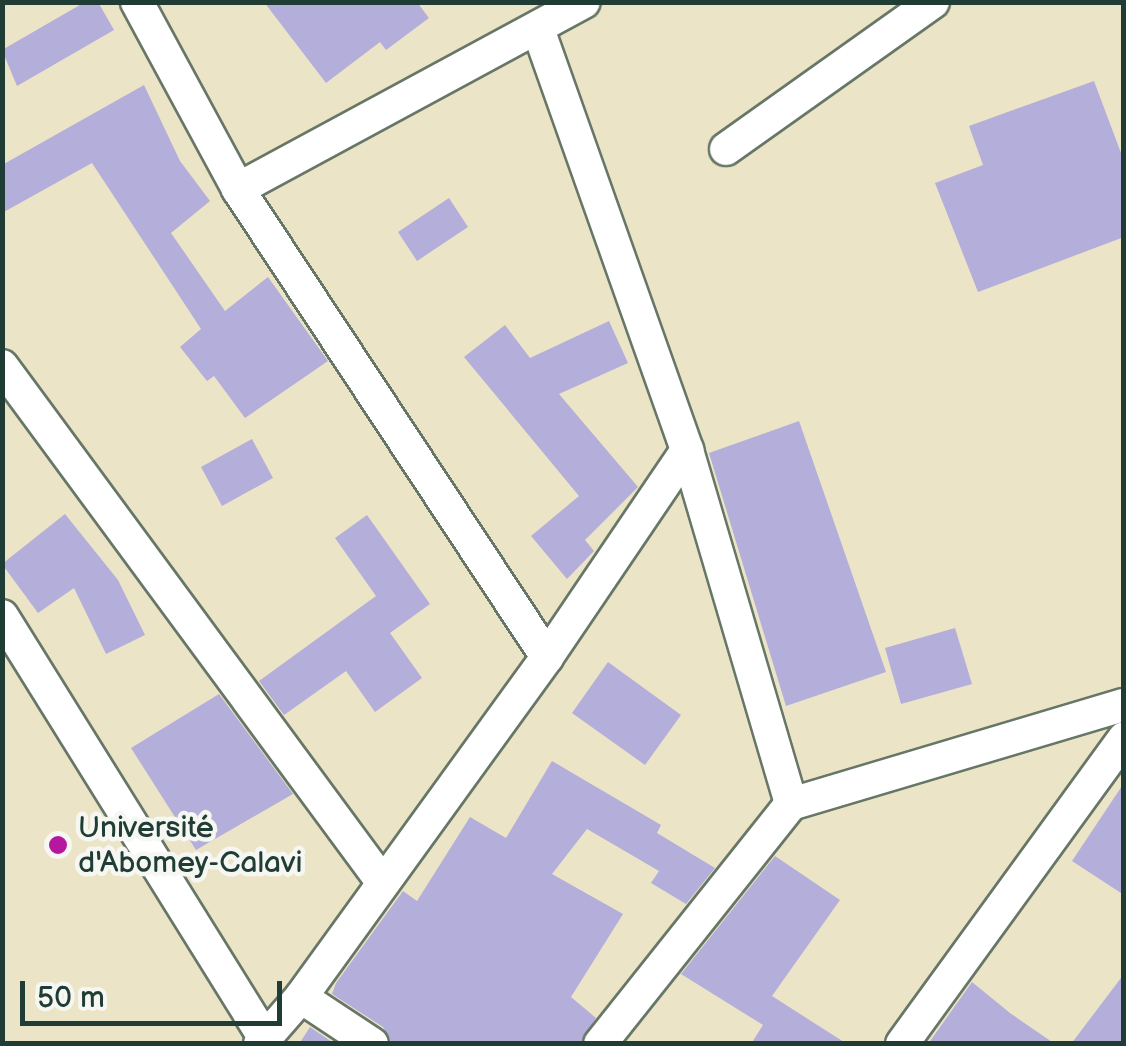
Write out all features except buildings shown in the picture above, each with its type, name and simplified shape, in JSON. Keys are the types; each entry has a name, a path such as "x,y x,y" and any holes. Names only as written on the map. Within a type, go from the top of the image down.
{"street":[{"path":"138,2 238,189 547,657"},
{"path":"238,189 584,2"},
{"path":"726,148 933,2"},
{"path":"538,28 687,450 792,804"},
{"path":"2,366 383,883"},
{"path":"2,616 262,1040 301,997 547,657 687,450"},
{"path":"600,1044 792,804 1124,704"},
{"path":"902,1044 1124,738"},
{"path":"301,997 372,1044"}],"place":[{"name":"Université d'Abomey-Calavi","path":"58,845"}]}
